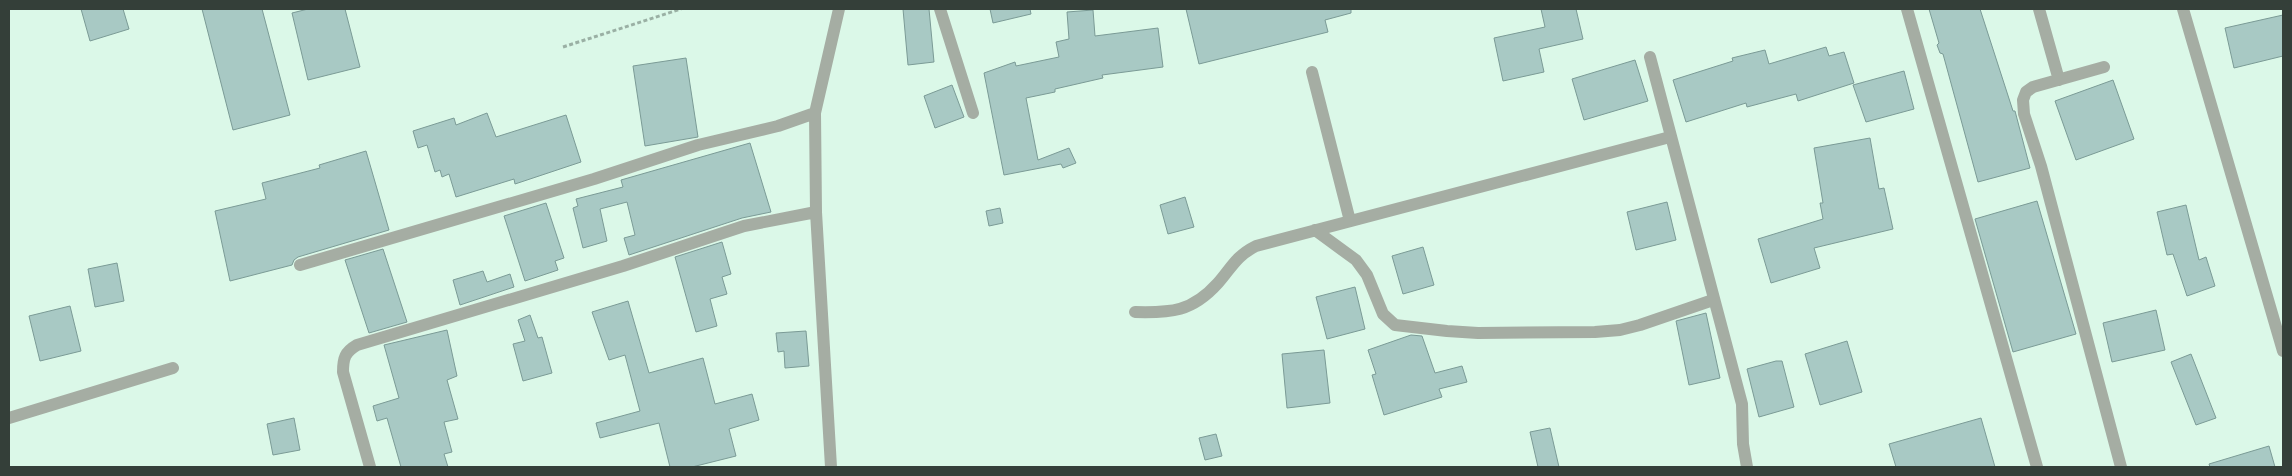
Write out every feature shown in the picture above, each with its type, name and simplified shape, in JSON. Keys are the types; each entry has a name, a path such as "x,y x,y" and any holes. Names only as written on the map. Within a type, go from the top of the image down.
{"street":[{"path":"831,467 816,212 815,112 839,9"},
{"path":"940,9 973,113"},
{"path":"1907,9 2037,467"},
{"path":"2039,9 2059,80"},
{"path":"2183,9 2283,351"},
{"path":"1650,57 1742,404 1743,444 1747,467"},
{"path":"2104,67 2033,87 2026,92 2023,100 2024,114 2041,166 2121,467"},
{"path":"1312,72 1350,221"},
{"path":"300,265 594,179 698,145 778,126 815,112"},
{"path":"1135,312 1163,313 1192,305 1218,283 1241,254 1256,246 1670,137"},
{"path":"370,467 342,372 342,360 347,351 357,345 622,266 744,226 816,212"},
{"path":"1315,230 1356,260 1367,275 1383,314 1395,325 1478,333 1620,330 1713,300"},
{"path":"9,418 173,368"}],"path":[{"path":"563,47 681,9"}],"building":[{"path":"81,9 123,9 129,29 90,41"},
{"path":"202,9 262,9 290,115 233,130"},
{"path":"308,9 345,9 360,67 308,80 292,13"},
{"path":"903,9 929,9 934,62 908,65"},
{"path":"990,9 1030,9 1031,14 993,23"},
{"path":"1186,9 1351,9 1351,13 1325,20 1328,32 1199,64"},
{"path":"1541,9 1576,9 1583,39 1539,49 1544,72 1503,81 1494,38 1545,27"},
{"path":"1929,9 1980,9 2013,111 2015,111 2030,168 1978,182 1943,54 1940,53 1937,45 1939,43"},
{"path":"1093,10 1095,36 1158,28 1163,67 1102,75 1103,78 1026,98 1038,160 1069,148 1076,163 1063,168 1061,164 1004,175 984,73 1015,62 1016,66 1059,57 1056,42 1069,39 1067,12"},
{"path":"2283,15 2283,56 2234,68 2225,28"},
{"path":"1826,47 1829,56 1844,52 1854,83 1798,101 1796,94 1747,107 1746,103 1686,122 1673,80 1733,61 1732,58 1765,50 1769,64"},
{"path":"686,58 698,137 645,146 633,66"},
{"path":"1635,60 1648,101 1584,120 1572,79"},
{"path":"1904,71 1914,109 1866,122 1853,85"},
{"path":"2113,80 2134,139 2076,160 2055,101"},
{"path":"952,85 964,117 935,128 924,96"},
{"path":"487,113 496,137 566,115 581,162 515,184 514,179 456,197 449,174 442,177 440,170 435,172 427,145 418,148 413,131 454,118 456,125"},
{"path":"1870,138 1879,189 1884,188 1893,229 1814,248 1820,268 1771,283 1758,239 1823,219 1820,203 1823,203 1814,148"},
{"path":"750,143 771,212 742,218 629,255 624,238 635,235 627,202 600,209 607,241 583,248 573,208 578,206 576,199 623,187 621,180"},
{"path":"366,151 389,230 298,257 292,265 230,281 215,211 266,199 262,183 320,168 319,165"},
{"path":"1185,197 1194,227 1168,234 1160,205"},
{"path":"2037,201 2076,334 2013,352 1975,219"},
{"path":"1667,202 1676,240 1636,250 1627,212"},
{"path":"546,203 564,258 555,261 558,270 525,281 504,216"},
{"path":"2186,205 2199,260 2206,257 2215,286 2187,296 2173,254 2167,255 2157,212"},
{"path":"1000,208 1003,223 989,226 986,211"},
{"path":"722,242 731,274 722,277 727,294 710,299 717,326 696,332 675,257"},
{"path":"1423,247 1434,285 1403,294 1392,256"},
{"path":"383,249 407,322 369,333 345,260"},
{"path":"117,263 124,301 95,307 88,269"},
{"path":"483,271 487,282 510,274 514,287 460,305 453,280"},
{"path":"1355,287 1365,329 1327,339 1316,297"},
{"path":"628,301 649,373 703,358 715,404 752,394 759,420 729,429 736,456 692,467 670,467 659,423 600,438 596,423 640,411 625,355 609,360 592,312"},
{"path":"70,306 81,351 40,361 29,316"},
{"path":"2156,310 2165,350 2112,362 2103,323"},
{"path":"1706,313 1720,378 1689,385 1676,321"},
{"path":"530,315 538,338 542,337 552,373 523,381 513,344 525,341 518,320"},
{"path":"447,330 457,376 447,380 458,419 444,422 452,452 444,454 448,467 401,467 387,418 377,421 373,406 399,398 384,345"},
{"path":"806,331 809,366 785,368 784,351 778,352 776,333"},
{"path":"1411,335 1422,336 1435,373 1462,366 1467,382 1439,389 1442,397 1384,415 1372,375 1376,374 1368,350"},
{"path":"1847,341 1862,392 1820,405 1805,354"},
{"path":"1324,350 1330,403 1287,408 1282,354"},
{"path":"2191,354 2216,418 2196,425 2171,362"},
{"path":"1782,361 1794,407 1759,417 1747,369"},
{"path":"294,418 300,450 273,455 267,424"},
{"path":"1981,418 1995,467 1896,467 1889,444"},
{"path":"1550,428 1559,467 1538,467 1530,432"},
{"path":"1216,434 1222,456 1205,460 1199,438"},
{"path":"2269,446 2275,467 2210,467 2209,464"}]}
